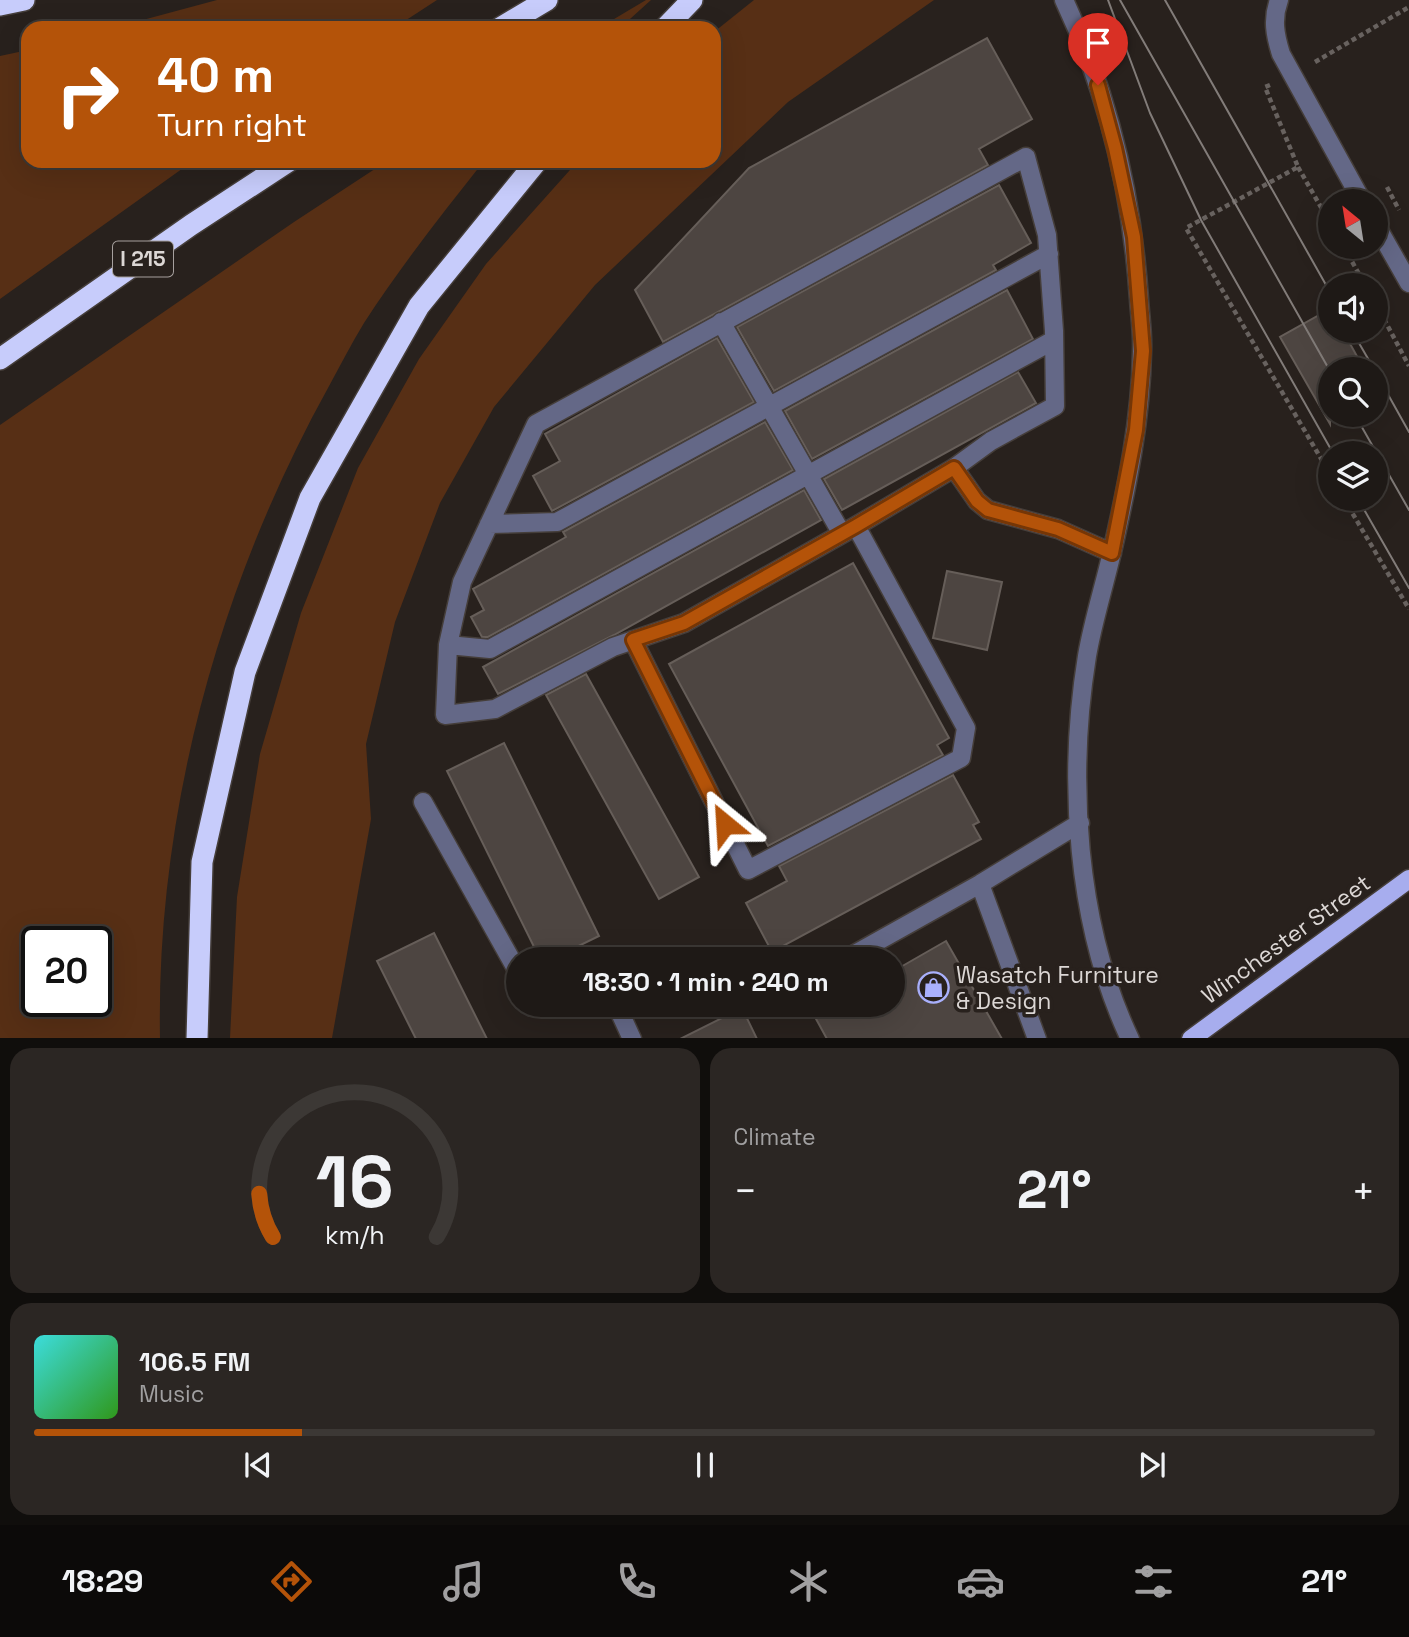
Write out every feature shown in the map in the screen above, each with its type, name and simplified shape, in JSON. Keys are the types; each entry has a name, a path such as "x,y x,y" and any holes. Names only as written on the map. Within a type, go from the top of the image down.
{"highway":[{"path":"0,5 24,0"},
{"path":"512,21 547,0"},
{"path":"671,21 692,0"},
{"name":"I 215","path":"0,359 191,225 278,168"},
{"path":"197,1038 202,862 245,672 310,498 419,306 531,168"}],"main road":[{"name":"Winchester Street","path":"1191,1038 1409,879"}],"street":[{"path":"1063,0 1098,85 1115,148 1134,237 1143,351 1136,430 1112,553 1087,656 1077,773 1085,880 1095,936 1105,979 1130,1038"},
{"path":"1279,0 1274,22 1275,37 1281,54 1355,189"},
{"path":"1026,157 1047,235 1055,406 991,441 954,468 849,530 684,623 613,647 495,709 445,715 448,645 462,582 536,424 721,322 1026,157"},
{"path":"1388,246 1409,283"},
{"path":"489,524 557,522 1049,254"},
{"path":"633,640 748,870 961,758 966,728 849,530 808,475 721,322"},
{"path":"448,645 490,649 1054,340"},
{"path":"954,468 977,501 988,510 1058,529 1112,553"},
{"path":"424,802 506,950"},
{"path":"867,947 980,884 1080,823"},
{"path":"980,884 1037,1038"},
{"path":"622,1017 632,1038"}],"path":[{"path":"1392,17 1409,7"},
{"path":"1298,167 1318,202"},
{"path":"1186,228 1318,454"},
{"path":"1388,327 1409,366"},
{"path":"1351,511 1409,609"}],"shaded area":[{"path":"217,0 437,0 405,21 139,21"},
{"path":"646,0 651,0 628,21 611,21"},
{"path":"754,0 934,0 788,102 721,166 721,26"},
{"path":"21,52 21,168 183,168 0,299 0,56"},
{"path":"376,168 479,168 407,261 359,331 289,463 255,541 226,621 202,702 183,785 169,869 162,954 160,1038 0,1038 0,425"},
{"path":"572,168 718,168 595,285 494,407 440,503 395,622 366,744 371,819 332,1038 230,1038 237,897 260,754 301,613 358,468 419,359 486,264"}],"building":[{"path":"987,38 1032,119 979,149 988,165 663,342 635,290 749,168"},
{"path":"999,185 1031,243 993,265 996,270 774,391 737,327"},
{"path":"1007,290 1033,339 812,459 785,411"},
{"path":"1318,316 1318,343 1350,343 1357,357 1318,357 1318,403 1280,337"},
{"path":"717,338 754,402 552,511 533,476 560,461 545,434"},
{"path":"1018,372 1036,403 842,510 824,479"},
{"path":"765,422 793,470 488,637 482,637 471,617 484,610 473,589 566,537 563,532"},
{"path":"804,490 821,520 614,635 498,694 483,667"},
{"path":"853,563 949,738 937,745 943,755 768,846 669,664"},
{"path":"947,571 1002,582 987,650 933,638"},
{"path":"586,674 699,877 659,899 546,695"},
{"path":"504,743 599,936 577,947 534,947 447,771"},
{"path":"953,775 979,822 973,825 981,839 781,947 769,947 746,903 787,881 779,866"},
{"path":"434,933 486,1038 416,1038 377,961"},
{"name":"Wasatch Furniture & Design","path":"946,941 1001,1038 826,1038 815,1017 905,1017 905,965"},
{"path":"724,1017 746,1017 757,1038 682,1038"}],"tram line":[{"path":"1108,0 1150,113 1201,220 1326,441"},
{"path":"1120,0 1322,357"},
{"path":"1165,0 1319,273"},
{"path":"1359,343 1367,357"},
{"path":"1388,394 1409,432"},
{"path":"1362,427 1409,510"},
{"path":"1365,511 1409,588"}],"place":[{"name":"Wasatch Furniture & Design","path":"933,988"}],"route":[{"path":"725,824 633,640 684,623 954,468 977,501 988,510 1058,529 1112,553 1136,430 1143,351 1134,237 1098,85"}]}
